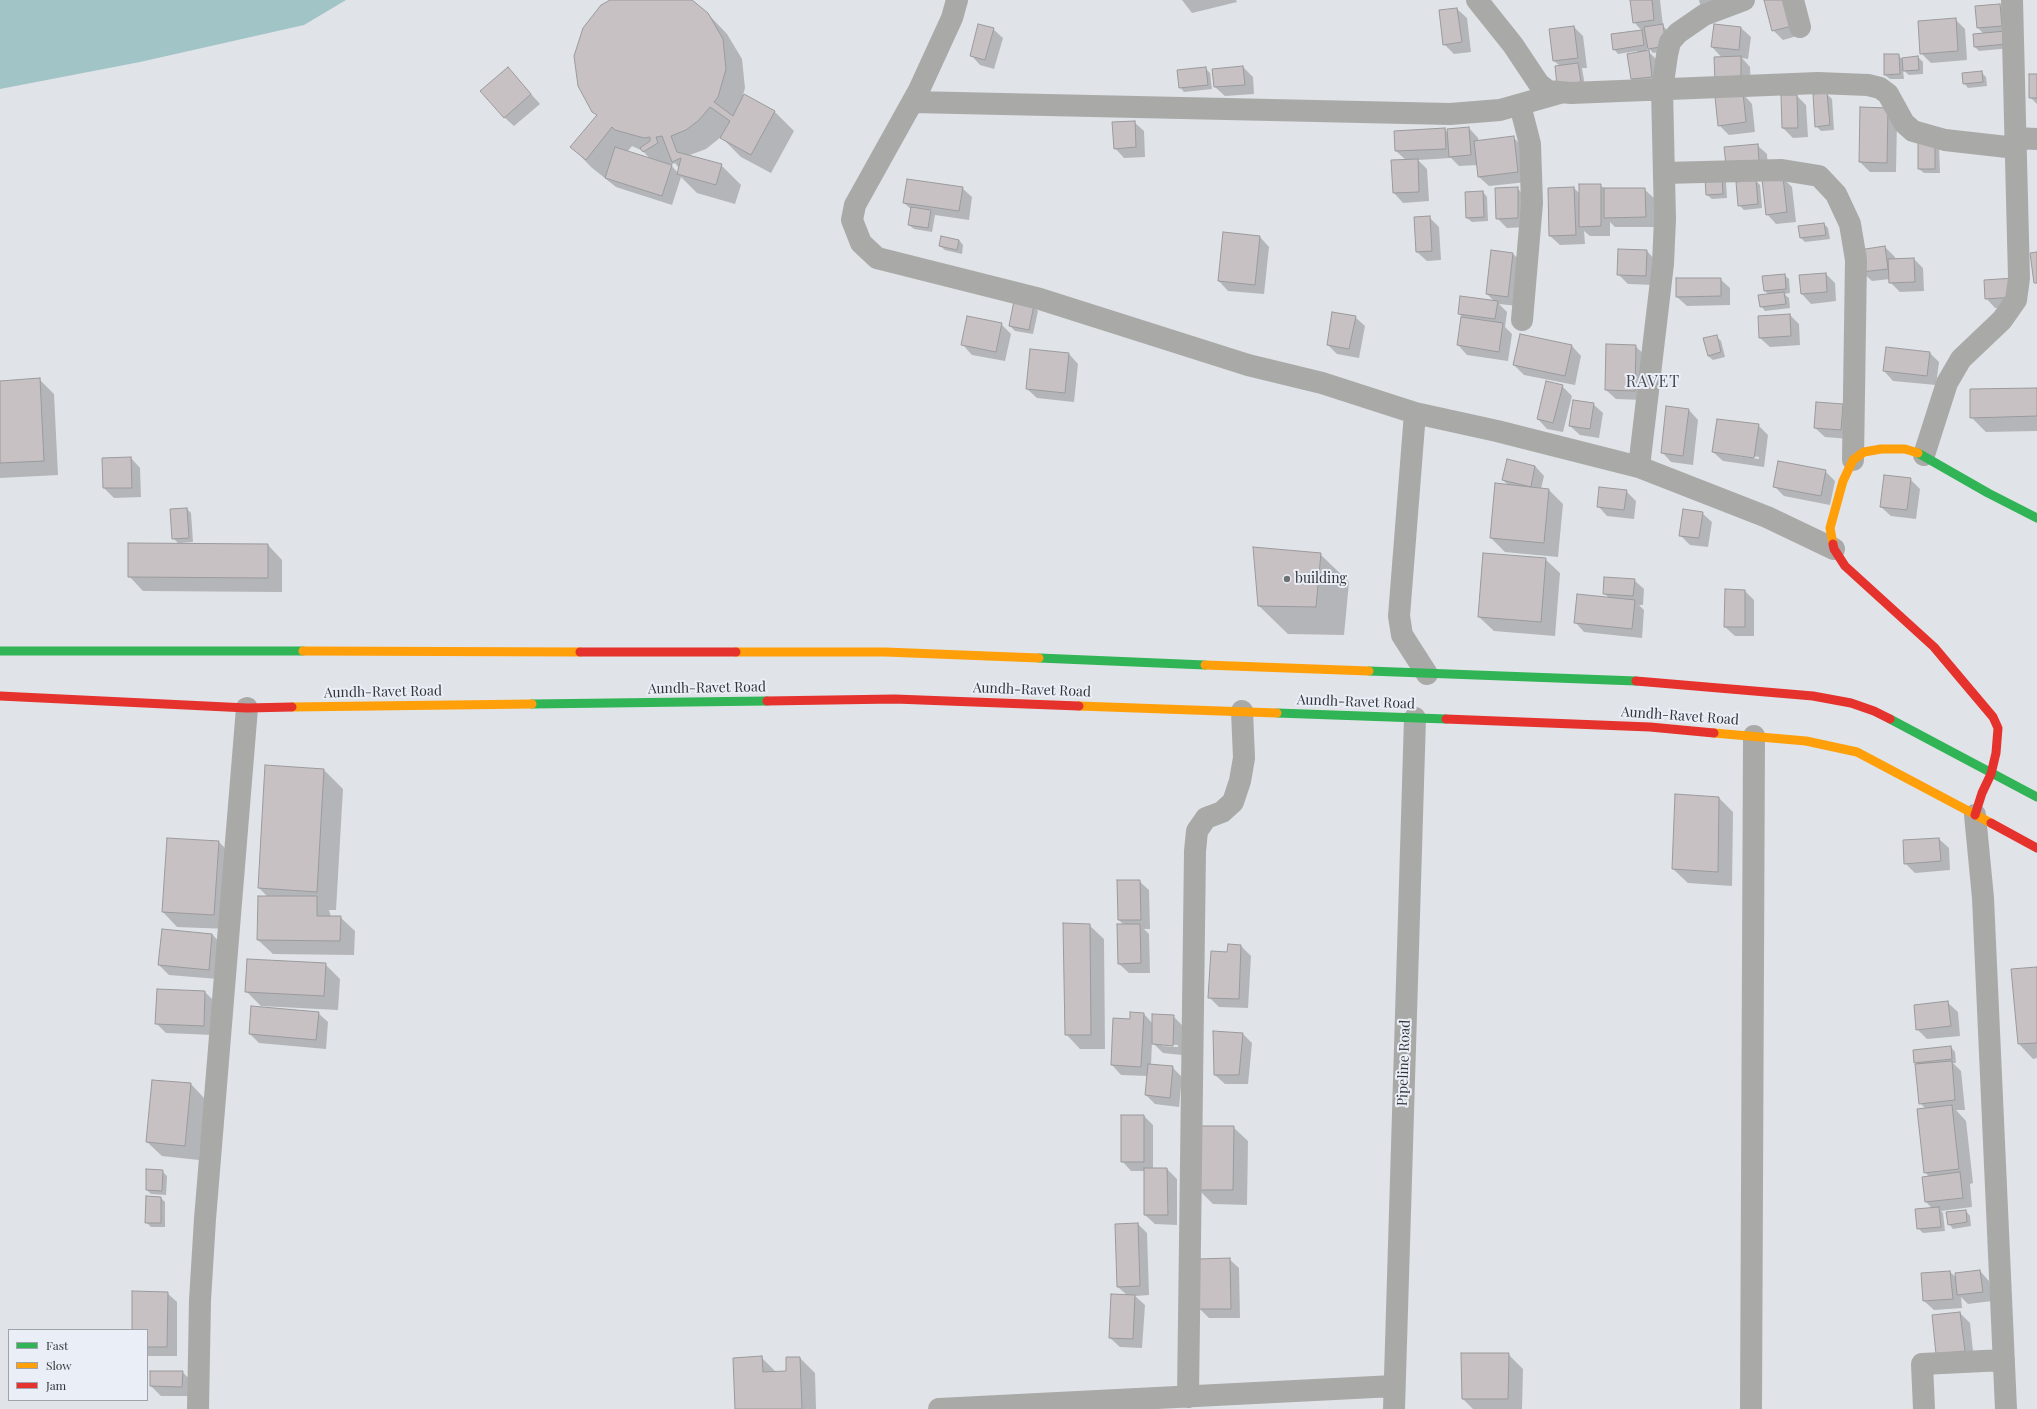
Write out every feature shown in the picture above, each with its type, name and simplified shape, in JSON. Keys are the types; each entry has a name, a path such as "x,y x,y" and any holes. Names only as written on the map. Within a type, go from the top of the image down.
{"main road":[{"path":"1975,815 1982,793 1991,774 1999,740 1998,728 1993,717 1934,647 1845,566 1834,549 1830,528 1843,481 1853,460 1864,452 1881,449 1905,449 1924,455 1988,493 2037,518"},
{"path":"0,651 885,652 1653,682 1813,696 1851,703 1874,711 2037,797"},
{"name":"Aundh-Ravet Road","path":"0,696 248,708 895,699 1650,727 1806,740 1857,752 2037,848"}],"street":[{"path":"957,0 952,18 913,102 855,205 852,220 861,243 878,258 1040,299 1248,364 1322,383 1415,413 1497,431 1639,467 1767,517 1834,549"},
{"path":"1477,0 1513,45 1539,84 1548,91 1560,93 1662,90 1818,83 1868,85 1880,88 1888,94 1904,123 1913,131 1946,140 2016,143 2037,139"},
{"path":"1793,0 1800,27"},
{"path":"1924,455 1950,377 1961,359 2002,320 2016,300 2019,278 2012,0"},
{"path":"1639,467 1663,264 1665,219 1662,90 1666,55 1670,42 1678,33 1704,15 1738,1"},
{"path":"913,102 1450,114 1500,110 1560,93"},
{"path":"1520,105 1530,144 1532,203 1522,320"},
{"path":"1664,173 1782,170 1819,176 1836,194 1850,224 1856,260 1853,460"},
{"path":"1415,413 1399,622 1402,635 1426,674"},
{"path":"198,1409 200,1300 205,1219 248,708"},
{"path":"1188,1397 1195,851 1197,832 1206,818 1222,812 1233,802 1240,781 1244,758 1242,711"},
{"name":"Pipeline Road","path":"1394,1409 1415,718"},
{"path":"1751,1409 1754,736"},
{"path":"1975,815 1983,898 2006,1409"},
{"path":"1924,1409 1922,1364 2004,1360"},
{"path":"939,1409 1394,1386"}],"water":[{"path":"0,0 346,0 304,25 140,62 0,89"}],"building":[{"path":"610,0 692,0 708,13 723,39 726,69 718,97 714,102 733,116 744,94 775,111 751,155 720,138 730,121 710,107 699,120 686,130 671,136 677,152 722,164 716,185 677,174 681,158 672,162 662,136 656,137 658,143 643,152 640,148 650,141 650,137 644,138 615,130 612,127 586,160 570,147 597,115 592,112 578,86 574,56 583,28 601,5"},
{"path":"1630,0 1652,0 1654,20 1633,23"},
{"path":"1764,0 1786,0 1792,26 1772,31"},
{"path":"2000,4 2002,26 1977,28 1975,6"},
{"path":"1457,8 1462,42 1443,45 1439,10"},
{"path":"1956,18 1958,51 1920,54 1918,21"},
{"path":"978,24 994,28 985,60 970,56"},
{"path":"1663,24 1666,46 1648,49 1644,27"},
{"path":"1714,24 1741,27 1739,50 1711,47"},
{"path":"1574,26 1578,58 1553,61 1549,29"},
{"path":"1642,30 1644,45 1613,50 1611,34"},
{"path":"2006,31 2007,44 1974,47 1973,34"},
{"path":"1649,50 1652,77 1631,79 1627,54"},
{"path":"1884,54 1899,54 1900,74 1884,75"},
{"path":"1741,56 1741,80 1715,81 1714,57"},
{"path":"1918,56 1919,70 1903,71 1902,58"},
{"path":"1578,63 1581,82 1557,85 1555,66"},
{"path":"1243,66 1245,85 1214,87 1212,69"},
{"path":"508,67 531,94 504,118 480,91"},
{"path":"1206,67 1208,85 1179,88 1177,70"},
{"path":"1982,71 1983,82 1963,84 1962,73"},
{"path":"2029,74 2037,74 2037,98 2029,98"},
{"path":"1743,93 1746,122 1718,126 1715,97"},
{"path":"1827,93 1830,125 1815,127 1813,94"},
{"path":"1781,95 1797,95 1798,128 1782,128"},
{"path":"1860,107 1888,108 1887,163 1859,162"},
{"path":"1135,121 1136,147 1114,149 1112,122"},
{"path":"1469,127 1471,155 1449,157 1447,129"},
{"path":"1445,128 1446,149 1395,151 1394,131"},
{"path":"1514,136 1518,172 1478,177 1474,141"},
{"path":"1918,142 1935,142 1935,169 1918,169"},
{"path":"1758,144 1759,161 1726,165 1724,147"},
{"path":"615,147 672,165 662,196 605,178"},
{"path":"1418,159 1419,192 1393,193 1391,160"},
{"path":"1722,176 1723,194 1706,195 1705,178"},
{"path":"1783,177 1787,212 1766,215 1762,179"},
{"path":"907,179 963,187 959,211 903,203"},
{"path":"1756,180 1758,204 1738,206 1736,182"},
{"path":"1579,184 1601,184 1601,226 1579,227"},
{"path":"1518,187 1518,218 1496,219 1495,188"},
{"path":"1574,187 1576,235 1549,236 1548,188"},
{"path":"1604,188 1645,188 1646,217 1604,218"},
{"path":"1483,191 1484,217 1466,218 1465,192"},
{"path":"911,207 931,210 928,228 908,225"},
{"path":"1430,216 1432,251 1416,252 1414,217"},
{"path":"1824,223 1826,235 1800,238 1798,226"},
{"path":"1223,232 1260,236 1255,285 1218,281"},
{"path":"941,236 959,240 957,250 939,246"},
{"path":"1885,246 1888,269 1861,272 1859,250"},
{"path":"1618,249 1647,250 1646,276 1617,275"},
{"path":"1491,250 1513,253 1508,297 1486,294"},
{"path":"2037,252 2037,283 2034,283 2030,253"},
{"path":"1914,258 1915,282 1889,283 1888,259"},
{"path":"1826,273 1827,292 1801,294 1799,275"},
{"path":"1785,274 1786,289 1764,291 1762,276"},
{"path":"1676,278 1721,278 1721,296 1676,297"},
{"path":"2015,278 2016,297 1985,299 1984,280"},
{"path":"1784,292 1786,304 1760,307 1758,295"},
{"path":"1460,296 1498,301 1495,319 1458,314"},
{"path":"1014,301 1034,305 1029,330 1009,326"},
{"path":"1332,312 1356,316 1349,349 1327,345"},
{"path":"1790,314 1791,336 1759,338 1758,316"},
{"path":"967,316 1002,323 996,352 961,345"},
{"path":"1461,317 1503,323 1499,352 1457,345"},
{"path":"1520,334 1572,345 1565,376 1513,365"},
{"path":"1717,335 1721,352 1708,356 1703,338"},
{"path":"1606,344 1636,345 1635,391 1605,390"},
{"path":"1886,347 1930,352 1927,376 1883,371"},
{"path":"1030,349 1069,353 1065,393 1026,389"},
{"path":"40,378 44,461 0,463 0,381"},
{"path":"1546,381 1563,385 1553,423 1537,419"},
{"path":"2037,388 2037,416 1970,418 1970,389"},
{"path":"1573,400 1594,403 1590,429 1569,426"},
{"path":"1816,402 1843,404 1841,430 1814,428"},
{"path":"1666,406 1689,409 1683,456 1661,453"},
{"path":"1717,419 1759,424 1754,458 1712,452"},
{"path":"131,457 132,488 103,488 102,458"},
{"path":"1507,459 1535,466 1531,487 1502,480"},
{"path":"1778,461 1826,470 1821,496 1773,487"},
{"path":"1884,475 1911,478 1907,510 1880,507"},
{"path":"1495,483 1549,489 1544,543 1490,538"},
{"path":"1599,487 1627,490 1624,510 1597,507"},
{"path":"187,508 189,538 172,539 170,509"},
{"path":"1683,509 1703,512 1699,538 1679,536"},
{"path":"128,543 268,544 268,578 128,577"},
{"name":"building","path":"1253,547 1321,553 1316,607 1258,606"},
{"path":"1483,553 1546,558 1541,622 1478,617"},
{"path":"1604,577 1635,579 1633,596 1603,594"},
{"path":"1725,589 1745,590 1745,627 1724,627"},
{"path":"1577,594 1635,600 1632,629 1574,623"},
{"path":"265,765 324,769 317,892 258,888"},
{"path":"1675,794 1719,797 1718,872 1672,869"},
{"path":"167,838 219,841 214,915 162,912"},
{"path":"1939,838 1941,861 1904,864 1903,840"},
{"path":"1117,880 1140,880 1141,920 1118,920"},
{"path":"258,896 317,896 317,916 341,916 340,941 257,940"},
{"path":"1063,923 1090,924 1091,1035 1065,1035"},
{"path":"1117,924 1140,924 1141,963 1118,964"},
{"path":"162,929 212,934 209,970 158,965"},
{"path":"1228,944 1241,945 1239,999 1208,998 1211,951 1227,952"},
{"path":"247,959 326,963 324,996 245,992"},
{"path":"2037,967 2037,1043 2018,1044 2011,969"},
{"path":"157,989 205,991 204,1026 155,1024"},
{"path":"1948,1001 1951,1026 1916,1030 1914,1005"},
{"path":"251,1006 319,1012 316,1040 249,1034"},
{"path":"1130,1012 1144,1013 1141,1067 1111,1065 1113,1018 1130,1019"},
{"path":"1152,1014 1174,1015 1173,1046 1152,1044"},
{"path":"1213,1031 1243,1033 1239,1075 1214,1075"},
{"path":"1951,1046 1952,1059 1914,1063 1913,1050"},
{"path":"1952,1061 1955,1100 1919,1104 1915,1064"},
{"path":"1148,1064 1173,1066 1170,1098 1145,1095"},
{"path":"152,1080 191,1083 185,1146 146,1142"},
{"path":"1952,1105 1959,1169 1924,1173 1917,1109"},
{"path":"1121,1115 1144,1115 1144,1162 1121,1162"},
{"path":"1199,1126 1234,1126 1233,1190 1198,1190"},
{"path":"1144,1168 1167,1168 1168,1215 1144,1215"},
{"path":"146,1169 163,1170 162,1191 146,1190"},
{"path":"1960,1172 1963,1198 1925,1202 1922,1177"},
{"path":"146,1196 161,1197 161,1223 145,1223"},
{"path":"1939,1207 1941,1227 1917,1229 1915,1209"},
{"path":"1966,1210 1967,1222 1948,1225 1946,1212"},
{"path":"1138,1223 1140,1286 1117,1287 1115,1224"},
{"path":"1230,1258 1231,1309 1199,1309 1198,1259"},
{"path":"1980,1270 1983,1292 1957,1295 1955,1273"},
{"path":"1950,1271 1953,1299 1923,1301 1921,1273"},
{"path":"132,1291 168,1292 167,1347 148,1347 148,1329 132,1329"},
{"path":"1111,1294 1135,1295 1133,1339 1109,1338"},
{"path":"1960,1312 1965,1351 1936,1354 1932,1315"},
{"path":"1461,1353 1509,1353 1508,1399 1462,1399"},
{"path":"762,1356 763,1372 786,1371 786,1357 800,1357 802,1409 735,1409 733,1358"},
{"path":"150,1371 183,1371 182,1387 150,1386"}],"traffic: fast":[{"path":"1918,453 1988,493 2037,518"},
{"path":"0,651 303,651"},
{"path":"1039,658 1205,665"},
{"path":"1369,671 1636,681"},
{"path":"532,704 767,701"},
{"path":"1277,713 1446,719"},
{"path":"1890,719 2037,797"}],"traffic: slow":[{"path":"1833,544 1830,528 1843,481 1853,460 1864,452 1881,449 1905,449 1918,453"},
{"path":"303,651 580,652"},
{"path":"736,652 885,652 1039,658"},
{"path":"1205,665 1369,671"},
{"path":"292,707 532,704"},
{"path":"1079,706 1277,713"},
{"path":"1714,733 1806,741 1857,752 1991,823"}],"traffic: jam":[{"path":"1833,544 1834,549 1845,566 1934,647 1993,717 1998,728 1996,753 1991,774 1982,793 1975,815"},
{"path":"580,652 736,652"},
{"path":"1636,681 1813,696 1851,703 1874,711 1890,719"},
{"path":"0,696 247,708 292,707"},
{"path":"767,701 895,699 1079,706"},
{"path":"1446,719 1650,727 1714,733"},
{"path":"1991,823 2037,848"}],"place":[{"name":"building","path":"1287,579"}],"district":[{"name":"RAVET","path":"1653,382"}]}
